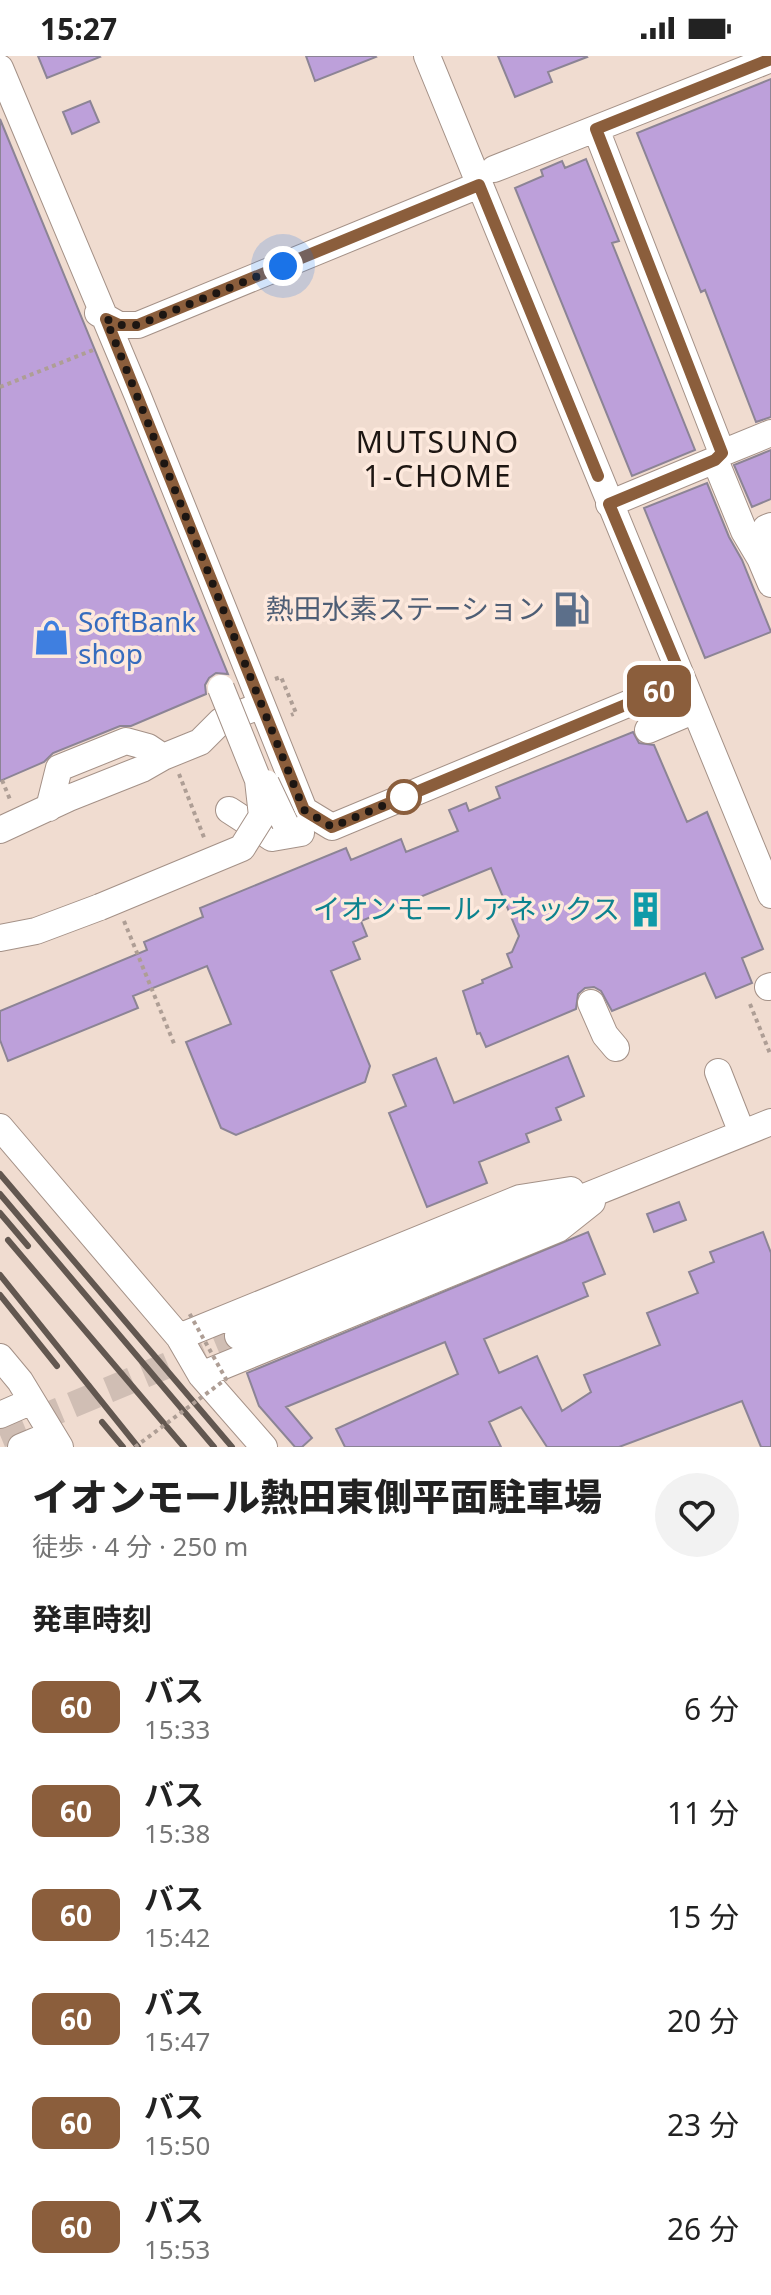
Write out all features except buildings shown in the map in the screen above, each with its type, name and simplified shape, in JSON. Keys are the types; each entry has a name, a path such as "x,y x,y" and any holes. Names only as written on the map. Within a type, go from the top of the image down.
{"street":[{"path":"427,56 487,177 609,504 771,895"},
{"path":"82,303 119,325 138,325 596,129 771,59"},
{"path":"0,68 266,704 304,810 332,827"},
{"path":"596,129 744,531 771,584"},
{"path":"609,504 771,433"},
{"path":"760,558 766,528 771,526"},
{"path":"229,810 272,838 293,828 332,827 683,681"},
{"path":"0,938 111,911 242,848 262,816 258,780 224,687 276,808 293,828"},
{"path":"0,830 200,742 221,721 266,704"},
{"path":"648,730 695,710"},
{"path":"591,1003 605,1035 616,1048"},
{"path":"718,1072 742,1133"},
{"path":"238,1336 771,1122"},
{"path":"0,1127 179,1337 201,1375 264,1447"},
{"path":"179,1337 520,1198 618,1182"},
{"path":"201,1375 558,1229 618,1182"},
{"path":"0,1357 20,1381 56,1441 21,1447"},
{"path":"0,1415 32,1401"}],"path":[{"path":"281,677 296,713 266,704 281,677"},
{"path":"0,808 12,803 2,780"},
{"path":"9,797 21,792"},
{"path":"111,911 175,1046"},
{"path":"762,989 771,1056"},
{"path":"135,1447 226,1379 188,1311"}],"tunnel":[{"path":"0,1435 238,1336"}],"railway":[{"path":"0,1174 232,1447"},
{"path":"0,1194 214,1447"},
{"path":"0,1213 28,1246"},
{"path":"8,1240 184,1447"},
{"path":"0,1275 138,1447"},
{"path":"0,1295 57,1366"},
{"path":"102,1422 123,1447"}],"bus line":[{"name":"60","path":"598,476 479,185 138,325 119,325 106,319 304,810 332,827 683,681 609,504 715,460 722,453 596,129 771,59"}],"place":[{"name":"熱田水素ステーション","path":"571,609"},
{"name":"SoftBank shop","path":"52,638"},
{"name":"イオンモールアネックス","path":"646,909"}],"district":[{"name":"MUTSUNO 1-CHOME","path":"438,460"}],"route":[{"path":"283,266 138,325 119,325 106,319 304,810 332,827 404,797"}]}
